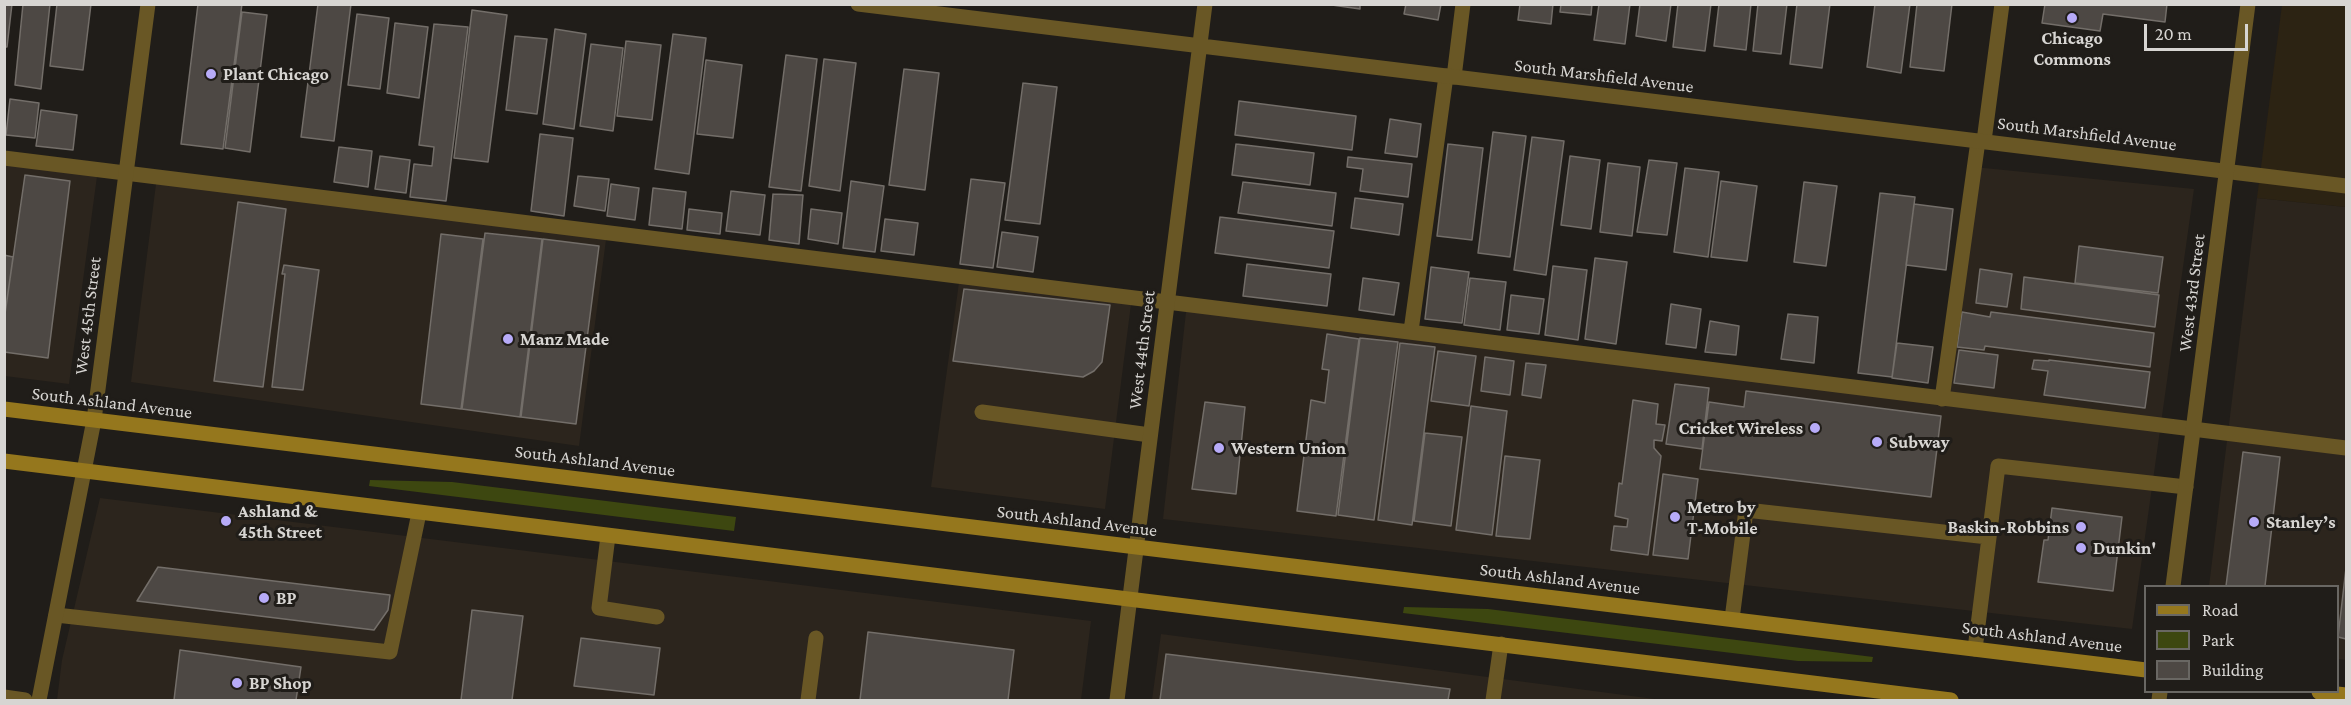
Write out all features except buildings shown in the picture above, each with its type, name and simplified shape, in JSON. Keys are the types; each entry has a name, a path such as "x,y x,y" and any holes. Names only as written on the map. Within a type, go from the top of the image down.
{"main road":[{"name":"South Ashland Avenue","path":"4,409 2144,670"},
{"path":"4,461 1501,644 1886,697 1950,700"},
{"path":"2328,693 2346,695"}],"street":[{"name":"West 45th Street","path":"39,700 94,420 148,4"},
{"name":"South Marshfield Avenue","path":"858,4 2346,186"},
{"name":"West 44th Street","path":"1117,700 1205,4"},
{"path":"1411,331 1463,4"},
{"path":"1942,399 2002,4"},
{"name":"West 43rd Street","path":"2174,585 2248,4"},
{"path":"4,158 2346,448"},
{"path":"982,412 1150,435"},
{"path":"1975,649 1998,466 2186,487"},
{"path":"1732,620 1746,510 1988,537"},
{"path":"56,615 390,652 419,513"},
{"path":"608,536 599,608 657,617"},
{"path":"808,700 816,638"},
{"path":"1493,700 1501,644"},
{"path":"4,697 26,700"}],"shaded area":[{"path":"2282,5 2346,5 2346,207 2257,198"},
{"path":"5,158 98,169 69,384 5,376"},
{"path":"1974,167 2194,189 2132,629 1163,519 1187,303 1942,399"},
{"path":"157,176 607,232 579,446 131,382"},
{"path":"2257,198 2346,207 2346,660 2339,659 2339,585 2209,585"},
{"path":"960,275 1132,296 1105,509 931,487"},
{"path":"100,498 1091,621 1081,700 57,700 62,660"},
{"path":"1161,634 1662,700 1152,700"}],"green space":[{"path":"370,480 452,482 736,517 734,531 369,486"},
{"path":"1404,607 1488,609 1873,657 1872,662 1798,661 1403,613"}],"place":[{"name":"Chicago Commons","path":"2072,18"},
{"name":"Plant Chicago","path":"211,74"},
{"name":"Manz Made","path":"508,339"},
{"name":"Cricket Wireless","path":"1815,428"},
{"name":"Subway","path":"1877,442"},
{"name":"Western Union","path":"1219,448"},
{"name":"Metro by T-Mobile","path":"1675,517"},
{"name":"Ashland & 45th Street","path":"226,521"},
{"name":"Stanley’s","path":"2254,522"},
{"name":"Baskin-Robbins","path":"2081,527"},
{"name":"Dunkin'","path":"2081,548"},
{"name":"BP","path":"264,598"},
{"name":"BP Shop","path":"237,683"}]}
